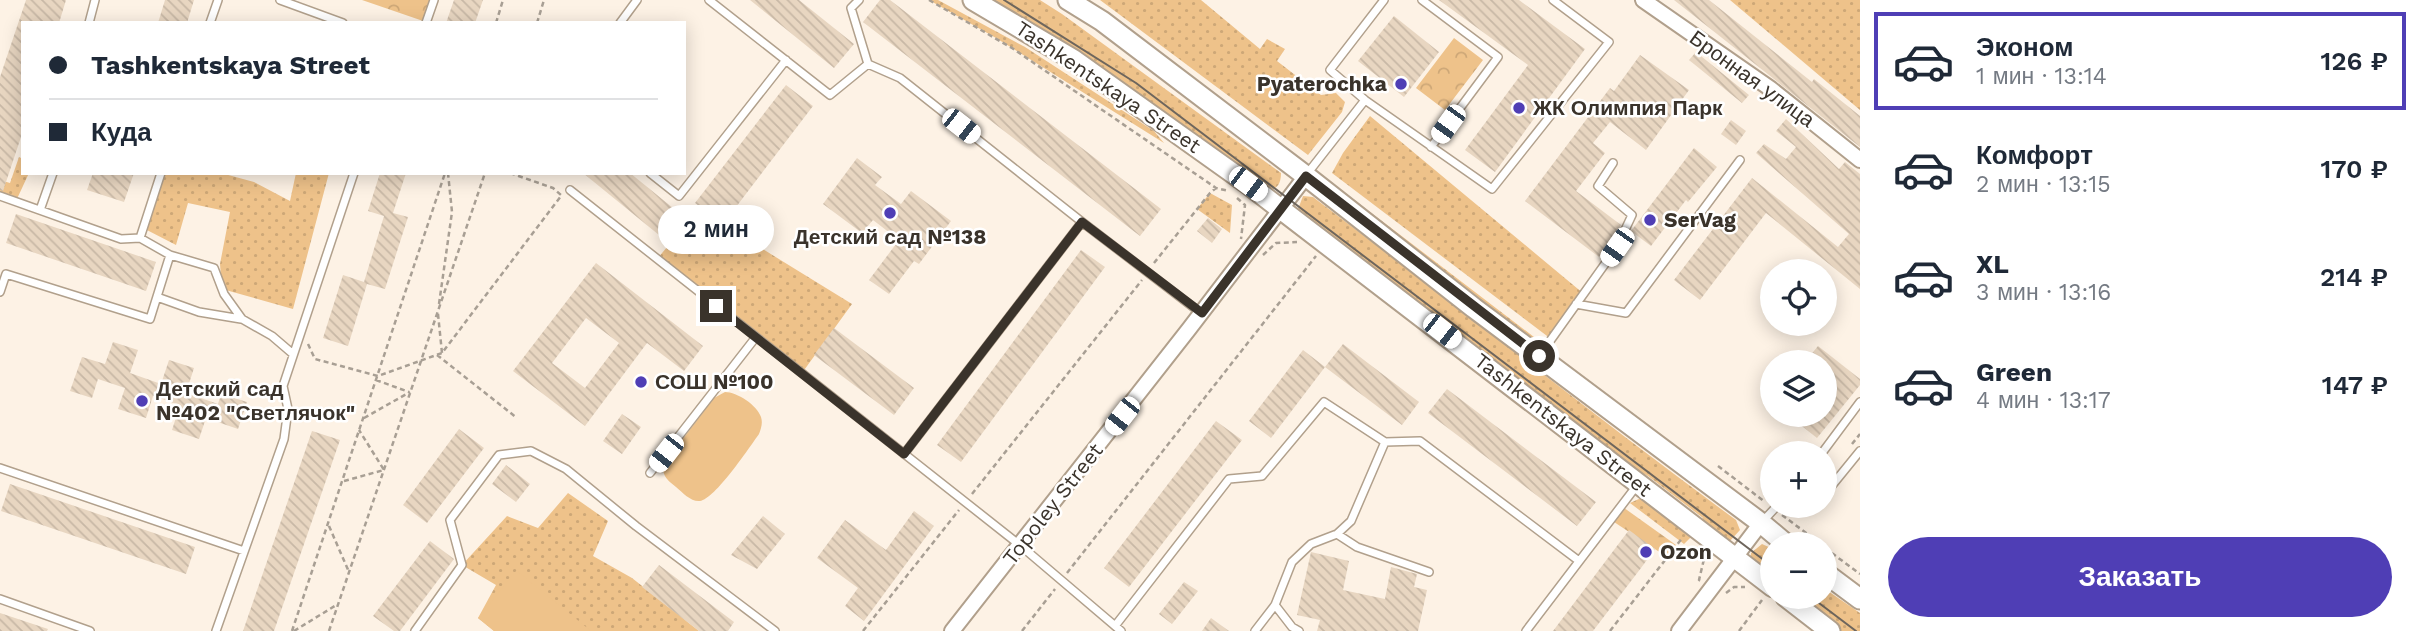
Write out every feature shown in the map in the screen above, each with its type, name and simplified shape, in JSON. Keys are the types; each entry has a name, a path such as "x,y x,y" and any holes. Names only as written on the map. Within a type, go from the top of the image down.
{"main road":[{"name":"Tashkentskaya Street","path":"974,0 1074,60 1235,185 1281,208 1735,558 1760,583"},
{"name":"Tashkentskaya Street","path":"1068,0 1102,21 1772,532"},
{"path":"1837,582 1860,599"},
{"path":"1802,609 1830,631"}],"street":[{"name":"Бронная улица","path":"1643,0 1771,89 1860,160"},
{"name":"Topoley Street","path":"952,631 1021,547 1306,176"},
{"path":"1679,631 1761,523"}],"lane":[{"path":"90,21 95,0"},
{"path":"211,21 218,0"},
{"path":"280,0 338,21"},
{"path":"427,21 434,0"},
{"path":"621,21 637,0"},
{"path":"709,0 831,95 868,64"},
{"path":"859,0 851,8 868,64 900,78 1202,313"},
{"path":"1384,0 1329,70 1365,100 1492,190 1609,41 1553,0"},
{"path":"1422,0 1498,57 1431,147"},
{"path":"653,175 679,196 786,60"},
{"path":"1306,176 1365,100"},
{"path":"1576,304 1626,313 1741,160"},
{"path":"1539,356 1617,247 1632,215 1598,186 1613,163"},
{"path":"40,210 52,175"},
{"path":"140,238 160,175"},
{"path":"216,631 284,439 288,410 282,386 353,175"},
{"path":"570,190 965,502 1118,629 1229,479 1262,476 1324,402 1385,442 1420,441 1579,561"},
{"path":"0,196 121,239 140,238 170,255 214,268 223,294 242,319"},
{"path":"904,454 1082,222"},
{"path":"0,292 6,274 150,319 170,255"},
{"path":"157,297 200,312 242,319 272,336 293,354"},
{"path":"650,473 756,337"},
{"path":"1831,441 1860,402"},
{"path":"1255,631 1275,605 1292,562 1311,544 1337,534 1351,521 1385,442"},
{"path":"415,631 462,565 450,520 499,456 531,451 566,469 770,630"},
{"path":"1837,480 1860,452"},
{"path":"0,468 244,551"},
{"path":"1526,631 1639,484"},
{"path":"1761,523 1766,518"},
{"path":"1337,534 1357,547 1429,572"},
{"path":"0,599 90,631"},
{"path":"1275,605 1292,627 1299,631"}],"path":[{"path":"497,21 503,0"},
{"path":"538,21 544,0"},
{"path":"929,0 1012,48 1216,188"},
{"path":"293,631 446,175"},
{"path":"442,353 437,313 452,212 447,175"},
{"path":"329,631 484,175"},
{"path":"516,175 553,188 561,195"},
{"path":"863,631 1210,193 1216,188 1235,185 1245,205 1240,238 1264,256 1276,243 1296,242 1306,249"},
{"path":"377,378 442,353 561,195 567,188 570,190"},
{"path":"1022,631 1327,243"},
{"path":"301,331 315,359 377,378 410,392"},
{"path":"437,355 517,418"},
{"path":"363,418 410,392"},
{"path":"359,431 384,470"},
{"path":"342,482 384,470"},
{"path":"328,524 349,572"},
{"path":"1609,631 1686,533"},
{"path":"1700,550 1704,559 1699,580 1721,597 1734,587 1752,586"},
{"path":"1837,557 1860,574"},
{"path":"1739,631 1760,604"},
{"path":"293,631 338,605"}],"green space":[{"path":"362,0 434,0 426,21"},
{"path":"929,0 938,0 1025,47 1154,131 1164,143 996,38"},
{"path":"982,0 1040,0 1281,173 1278,185 1261,193"},
{"path":"1100,0 1201,0 1260,49 1267,39 1285,49 1277,61 1321,95 1336,93 1345,102 1342,112 1308,155"},
{"path":"1730,0 1860,0 1860,110"},
{"path":"1454,38 1483,60 1445,110 1416,88"},
{"path":"1370,116 1584,294 1551,339 1332,173"},
{"path":"19,157 21,175 28,175 16,201 0,196 0,180 10,183"},
{"path":"160,175 228,175 254,182 290,201 296,175 328,175 293,309 222,289 220,264 230,212 188,203 176,245 143,228"},
{"path":"1323,176 1540,343 1528,343 1322,183"},
{"path":"1210,193 1232,205 1230,233 1197,209"},
{"path":"1303,196 1313,197 1736,520 1740,530 1729,542 1701,521 1703,518 1648,476 1616,460 1297,212"},
{"path":"689,221 722,224 852,304 802,373 657,259"},
{"path":"725,392 741,397 751,404 759,412 762,424 759,434 723,483 706,498 693,500 668,480 663,472 663,465 714,398"},
{"path":"568,493 608,521 593,556 632,578 699,631 494,631 478,618 496,585 462,565 507,516 538,528"},
{"path":"1641,498 1691,537 1684,544 1630,503"},
{"path":"1620,505 1676,545 1667,557 1611,520"},
{"path":"1760,546 1760,570 1750,563 1751,553"},
{"path":"517,570 591,631 494,631 478,618"},
{"path":"1837,597 1860,613 1860,631 1839,631 1811,609 1837,609"}],"building":[{"path":"26,0 66,0 60,21 21,21 21,137 3,191 0,190 0,77"},
{"path":"165,0 194,0 188,21 159,21"},
{"path":"454,0 483,0 476,21 447,21"},
{"path":"750,0 799,0 854,44 834,68"},
{"path":"880,0 890,0 1161,209 1140,236 863,22"},
{"name":"ЖК Олимпия Парк","path":"1439,0 1519,0 1585,49 1495,172 1465,150 1528,65"},
{"path":"1674,0 1709,0 1812,82 1814,79 1860,116 1860,147"},
{"path":"1394,16 1439,52 1404,97 1358,61"},
{"path":"1696,52 1749,95 1742,103 1689,60"},
{"path":"1640,55 1689,90 1646,150 1610,122 1593,143 1605,153 1576,191 1621,225 1599,257 1525,201 1610,88 1614,91"},
{"path":"786,85 813,106 723,224 695,203"},
{"path":"1786,119 1839,169 1845,162 1860,174 1860,289 1837,270 1837,259 1823,259 1766,213 1700,300 1674,280 1752,178 1838,247 1849,234 1756,153 1764,144 1786,159 1796,147 1776,131"},
{"path":"1731,120 1746,131 1736,145 1721,134"},
{"path":"1694,148 1717,167 1688,202 1686,200 1651,246 1631,231"},
{"path":"857,158 882,177 875,185 901,204 911,191 951,221 919,264 914,261 889,294 869,280 899,240 873,220 862,233 823,204"},
{"path":"92,175 133,175 124,202 87,190"},
{"path":"379,175 405,175 393,213 408,217 385,289 367,284 348,346 323,338 343,275 364,282 384,216 368,211"},
{"path":"585,175 632,175 689,221 670,244"},
{"path":"16,214 156,262 146,291 6,243"},
{"path":"1208,218 1222,229 1212,243 1197,231"},
{"path":"1081,250 1105,267 961,462 937,445"},
{"path":"596,263 703,346 684,371 647,343 585,426 513,371","holes":["586,318 619,343 585,388 552,363"]},
{"path":"834,328 914,388 894,415 814,355"},
{"path":"113,342 138,350 130,373 161,384 169,360 194,368 186,393 218,404 221,394 247,402 238,429 206,418 199,439 172,430 180,405 153,396 146,418 118,409 125,388 98,379 92,398 70,391 82,357 105,364"},
{"path":"1343,344 1419,402 1402,425 1325,367"},
{"path":"1303,350 1325,367 1271,438 1249,421"},
{"path":"1837,361 1860,379 1860,385 1837,413"},
{"path":"1447,389 1596,502 1577,526 1428,413"},
{"path":"622,414 641,427 622,454 603,441"},
{"path":"1216,421 1242,440 1129,587 1104,568"},
{"path":"1803,427 1826,427 1817,438"},
{"path":"459,429 484,448 427,523 403,505"},
{"path":"312,431 340,440 274,631 243,631"},
{"path":"506,465 530,484 516,502 492,484"},
{"path":"10,484 195,547 186,574 1,511"},
{"path":"914,511 934,526 864,621 845,606 858,588 817,558 845,520 886,550"},
{"path":"763,516 785,534 757,569 731,555"},
{"path":"1629,530 1655,549 1641,568 1593,631 1553,631"},
{"path":"430,541 454,559 400,631 394,631 373,616"},
{"path":"1311,552 1349,561 1343,590 1385,599 1391,567 1417,574 1414,587 1427,590 1418,631 1317,631 1320,620 1297,615"},
{"path":"659,565 734,622 728,631 699,631 642,587"},
{"path":"1184,582 1198,591 1172,624 1159,614"},
{"path":"0,613 48,629 0,631"},
{"path":"1211,618 1229,631 1202,631"}],"tram line":[{"path":"1004,0 1136,83 1760,557"},
{"path":"1827,609 1856,631"}],"place":[{"name":"Pyaterochka","path":"1401,84"},
{"name":"ЖК Олимпия Парк","path":"1519,108"},
{"name":"Детский сад №138","path":"890,213"},
{"name":"SerVag","path":"1650,220"},
{"name":"СОШ №100","path":"641,382"},
{"name":"Детский сад №402 \"Светлячок\"","path":"142,401"},
{"name":"Ozon","path":"1646,552"}],"route":[{"path":"716,306 904,454 1082,222 1202,313 1306,176 1539,356"}]}
